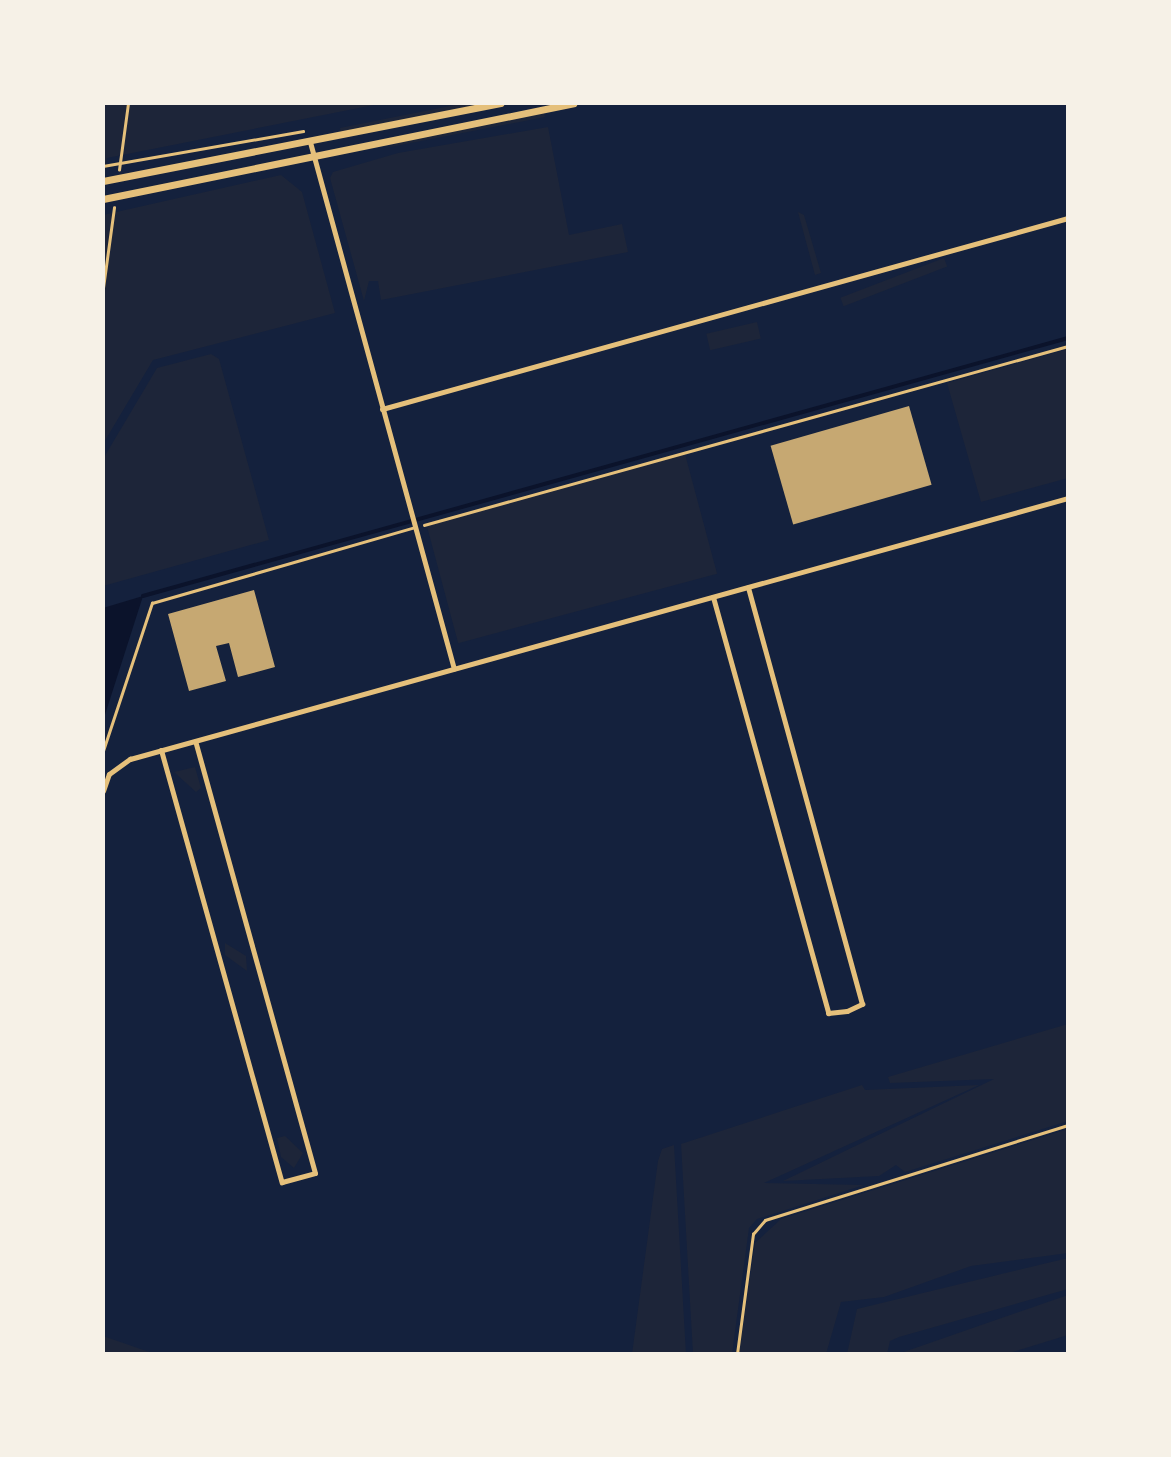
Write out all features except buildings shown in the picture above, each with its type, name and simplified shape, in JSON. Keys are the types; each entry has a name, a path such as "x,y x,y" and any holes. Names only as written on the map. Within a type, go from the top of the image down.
{"main road":[{"path":"103,181 500,103"},
{"path":"103,199 573,103"}],"street":[{"path":"310,142 454,669"},
{"path":"382,409 1068,218"},
{"path":"103,791 117,764 161,750 1068,498"},
{"path":"713,597 828,1013 847,1011 862,1004 748,587"},
{"path":"161,750 282,1182 315,1172 195,741"}],"lane":[{"path":"103,751 152,603 415,526"},
{"path":"737,1354 754,1234 765,1220 1068,1125"}],"path":[{"path":"121,158 128,103"},
{"path":"103,166 271,132 316,130"},
{"path":"103,288 113,214"},
{"path":"415,526 1068,346"}],"shaded area":[{"path":"103,103 384,103 107,158 103,176"},
{"path":"465,103 487,103 341,132 340,128"},
{"path":"544,112 545,117 385,148 406,140"},
{"path":"548,127 569,235 622,224 628,252 381,300 378,281 369,281 364,301 330,178 333,172 398,153"},
{"path":"281,175 302,192 335,313 153,360 103,444 103,215"},
{"path":"798,212 804,215 821,273 815,275"},
{"path":"944,258 947,266 844,306 840,298"},
{"path":"757,322 761,339 710,350 706,334"},
{"path":"1068,349 1068,478 981,502 947,383"},
{"path":"211,354 219,359 269,540 103,586 103,459 157,368"},
{"path":"685,454 717,574 458,643 426,523"},
{"path":"143,596 103,721 103,608"},
{"path":"195,767 201,788 196,792 174,772"},
{"path":"225,943 246,956 247,971 225,955"},
{"path":"1068,1024 1068,1121 905,1172 896,1165 879,1176 783,1181 994,1079 890,1083 888,1077"},
{"path":"862,1085 865,1090 979,1085 764,1183 864,1185 757,1219 749,1228 732,1354 693,1354 681,1144"},
{"path":"1068,1129 1068,1253 971,1266 884,1297 841,1302 826,1354 739,1354 755,1243 781,1219"},
{"path":"285,1136 303,1153 294,1168 281,1157 277,1138"},
{"path":"674,1145 686,1354 632,1354 658,1161 662,1149"},
{"path":"1068,1258 1068,1289 899,1337 890,1341 887,1354 847,1354 857,1309"},
{"path":"1068,1295 1068,1335 1006,1354 898,1354"},
{"path":"103,1336 155,1354 103,1354"}],"waterway":[{"path":"143,596 1068,338"}]}
